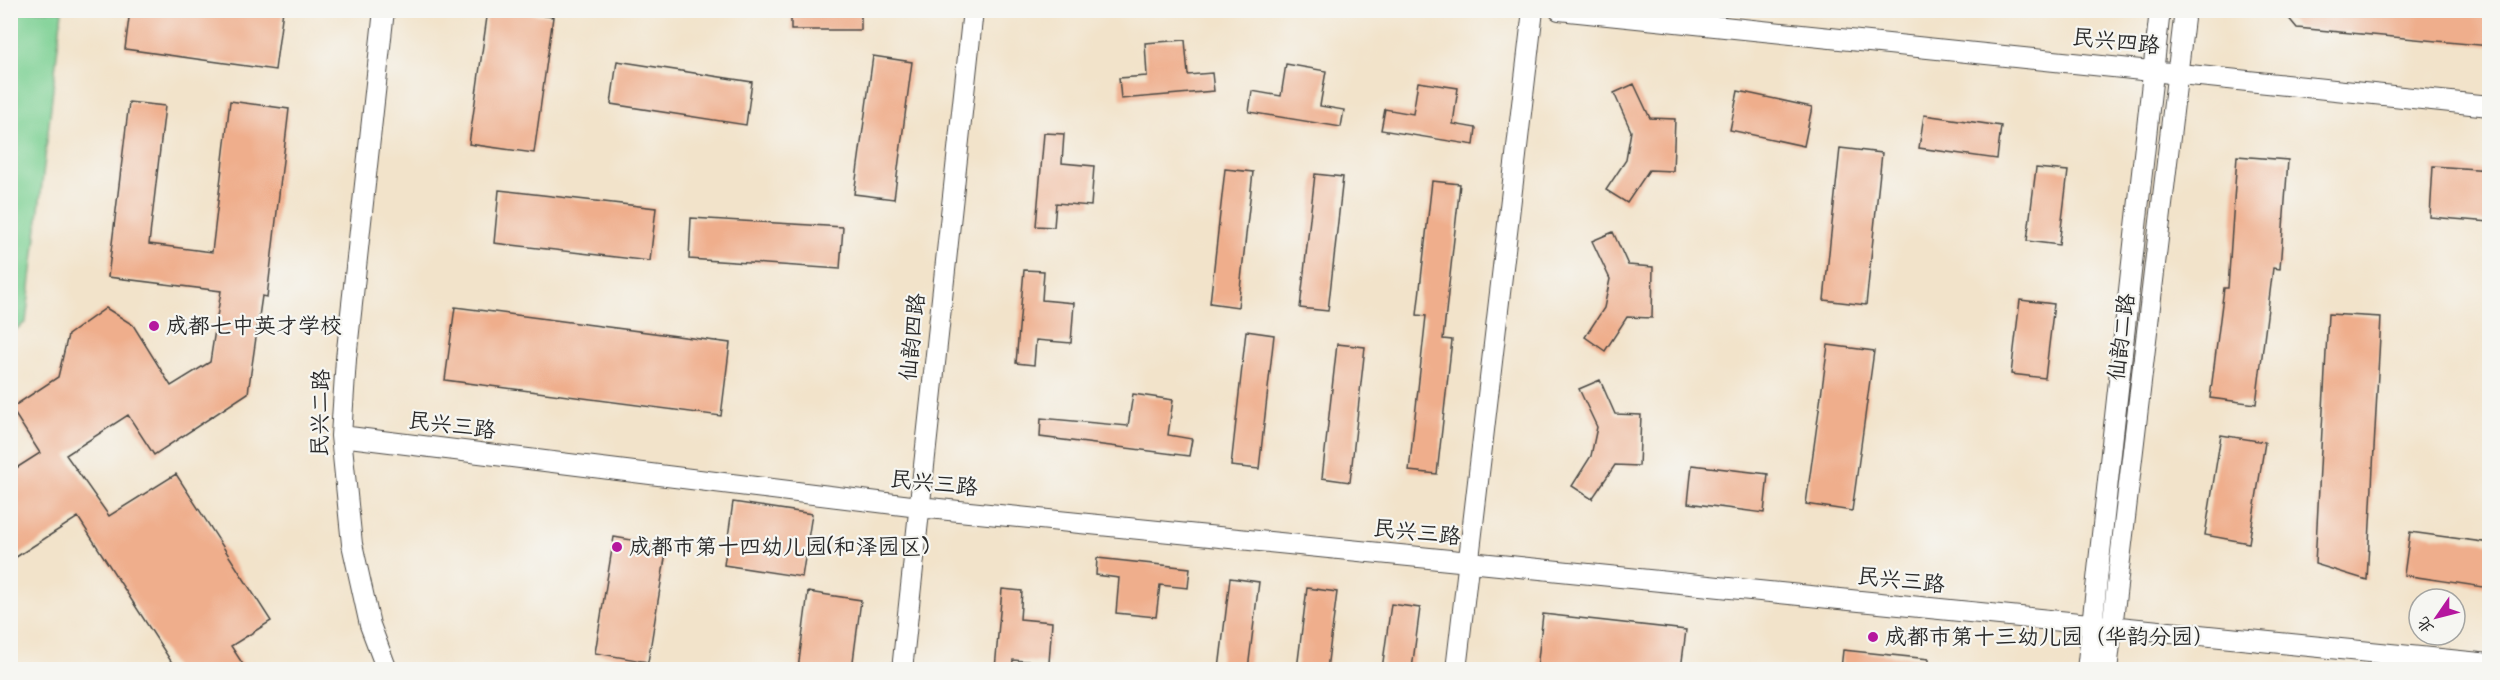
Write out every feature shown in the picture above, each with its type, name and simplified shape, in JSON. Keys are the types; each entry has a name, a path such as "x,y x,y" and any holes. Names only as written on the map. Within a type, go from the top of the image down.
{"street":[{"name":"民兴二路","path":"384,10 346,359 341,436 352,544 370,625 387,669"},
{"name":"仙韵四路","path":"902,669 973,10"},
{"path":"1456,669 1533,10"},
{"name":"民兴四路","path":"1559,10 2490,106"},
{"name":"仙韵二路","path":"2087,669 2160,10"},
{"name":"仙韵二路","path":"2107,669 2186,10"},
{"name":"民兴三路","path":"341,436 918,507 2490,664"}],"green space":[{"path":"11,10 62,11 26,322 11,333"}],"building":[{"path":"130,10 283,10 275,70 125,49"},
{"path":"488,10 507,10 553,17 534,153 469,144"},
{"path":"791,10 861,10 861,30 791,30"},
{"path":"2282,10 2490,10 2490,46 2297,28"},
{"path":"1185,40 1188,75 1212,73 1214,91 1121,99 1119,78 1147,76 1145,43"},
{"path":"873,56 912,62 894,199 854,194"},
{"path":"617,61 752,82 746,125 611,104"},
{"path":"1286,64 1326,71 1320,106 1344,110 1341,127 1249,112 1252,91 1281,96"},
{"path":"1418,82 1458,88 1453,124 1476,128 1474,145 1381,130 1385,109 1413,114"},
{"path":"1634,84 1650,118 1675,119 1673,171 1649,170 1627,203 1606,190 1626,160 1631,131 1614,93"},
{"path":"1738,91 1812,107 1804,146 1730,130"},
{"path":"230,101 289,109 267,297 262,296 248,393 154,455 128,415 66,455 109,516 176,474 271,621 231,646 246,669 176,669 78,517 10,561 10,472 40,453 11,408 58,377 68,335 106,308 133,325 171,386 210,362 221,291 108,277 129,102 165,106 149,244 212,252"},
{"path":"1924,115 2001,126 1997,159 1919,148"},
{"path":"1044,133 1064,134 1062,163 1094,166 1091,206 1056,203 1054,227 1036,226"},
{"path":"1840,148 1882,153 1866,305 1824,300"},
{"path":"2237,156 2288,160 2280,269 2273,268 2256,404 2210,398 2224,288 2228,288"},
{"path":"2433,166 2490,170 2490,222 2430,217"},
{"path":"2036,168 2068,171 2059,245 2027,241"},
{"path":"1225,169 1253,172 1238,307 1210,303"},
{"path":"1315,174 1343,177 1328,311 1300,308"},
{"path":"1432,181 1460,184 1443,339 1452,340 1437,474 1409,471 1426,316 1417,315"},
{"path":"499,190 656,208 650,261 494,243"},
{"path":"691,218 843,227 840,269 689,259"},
{"path":"1613,232 1628,265 1653,267 1652,318 1627,317 1605,351 1585,337 1604,308 1610,279 1592,241"},
{"path":"1024,270 1044,271 1042,300 1074,303 1071,343 1036,340 1034,365 1016,363"},
{"path":"2020,300 2054,304 2045,378 2011,374"},
{"path":"455,307 730,343 721,416 445,380"},
{"path":"2328,314 2381,317 2367,580 2315,564"},
{"path":"1246,331 1274,335 1259,469 1231,466"},
{"path":"1337,344 1365,347 1350,482 1322,478"},
{"path":"1828,345 1874,351 1852,511 1806,504"},
{"path":"1600,380 1615,414 1641,415 1639,466 1615,465 1592,499 1572,486 1591,456 1597,427 1579,389"},
{"path":"1133,394 1173,400 1168,435 1192,439 1189,456 1040,437 1041,418 1128,426"},
{"path":"2221,435 2265,442 2249,543 2205,535"},
{"path":"1692,465 1768,474 1764,513 1688,503"},
{"path":"733,502 812,514 802,577 724,565"},
{"path":"2410,532 2490,543 2490,588 2404,575"},
{"path":"614,537 667,546 648,662 595,653"},
{"path":"1097,558 1190,568 1188,588 1160,585 1156,617 1116,613 1119,578 1096,575"},
{"path":"1230,578 1259,582 1248,669 1219,669"},
{"path":"1307,588 1337,592 1327,669 1297,669"},
{"path":"1002,589 1022,591 1020,619 1052,622 1049,663 1013,660 1012,669 995,669"},
{"path":"808,592 861,600 852,669 798,669"},
{"path":"1391,604 1420,608 1412,669 1382,669"},
{"path":"1543,614 1686,630 1681,669 1537,669"},
{"path":"1843,650 1929,659 1929,669 1841,669"}],"place":[{"name":"成都七中英才学校","path":"154,326"},
{"name":"成都市第十四幼儿园(和泽园区)","path":"617,547"},
{"name":"成都市第十三幼儿园（华韵分园）","path":"1873,637"}]}
